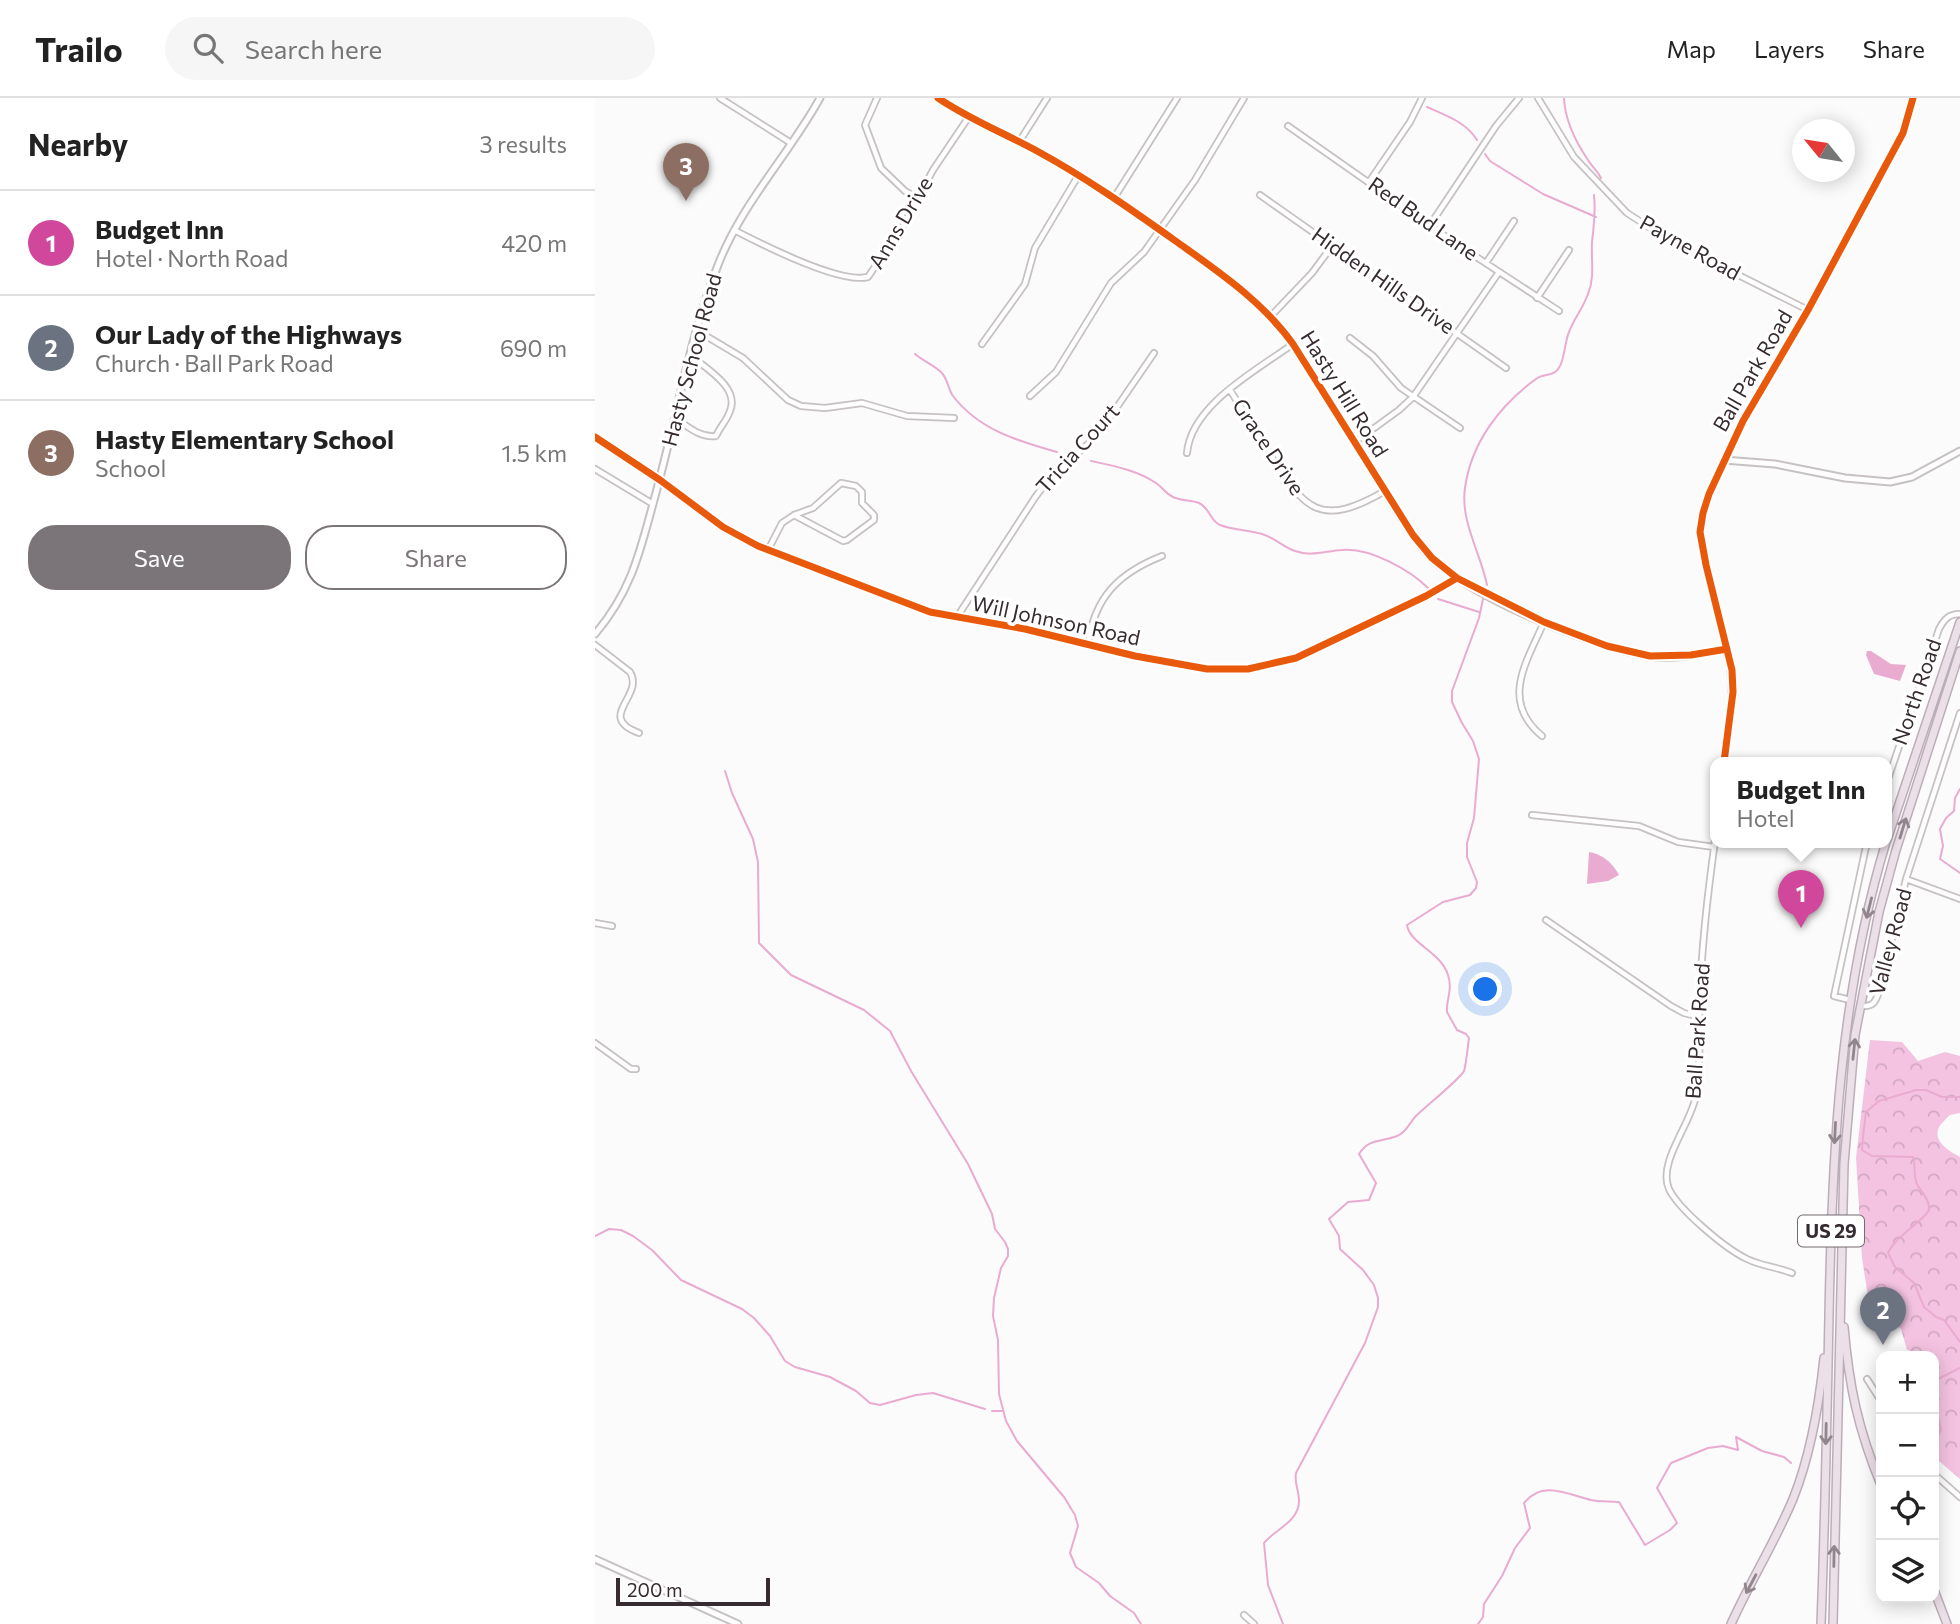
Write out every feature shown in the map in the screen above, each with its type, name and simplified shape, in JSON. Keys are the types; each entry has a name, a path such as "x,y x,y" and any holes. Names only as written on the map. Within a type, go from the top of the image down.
{"highway":[{"name":"US 29","path":"1892,823 1960,622"},
{"name":"US 29","path":"1833,1624 1840,1292 1852,1059 1879,912 1896,850 1960,651"},
{"name":"US 29","path":"1821,1624 1835,1125 1855,966 1884,848"},
{"path":"1840,1292 1852,1401 1864,1446 1878,1477"},
{"path":"1731,1624 1793,1498 1807,1457 1819,1400 1829,1309"},
{"path":"1939,1603 1947,1624"}],"street":[{"path":"720,98 791,143"},
{"name":"Hasty School Road","path":"595,634 617,608 631,580 660,480 696,330 718,265 734,229 820,98"},
{"path":"877,98 865,125 881,168 905,191 918,199"},
{"name":"Hasty Hill Road","path":"937,98 968,118 1019,142 1114,198 1248,293 1293,344 1425,551 1457,578 1544,622 1607,646 1650,656 1691,655 1727,649"},
{"path":"1019,142 1047,98"},
{"path":"1114,198 1177,98"},
{"path":"1030,396 1056,372 1111,283 1137,260 1160,230 1195,180 1244,98"},
{"path":"1369,182 1410,122 1422,98"},
{"path":"1430,225 1496,126 1519,98"},
{"name":"Payne Road","path":"1538,98 1574,157 1627,213 1675,243 1808,310"},
{"name":"Ball Park Road","path":"1725,757 1733,692 1732,670 1706,565 1700,532 1703,513 1743,421 1808,310 1903,133 1913,98"},
{"name":"Anns Drive","path":"734,229 802,262 865,278 877,265 933,170 968,118"},
{"name":"Red Bud Lane","path":"1288,126 1559,311"},
{"path":"982,344 1025,284 1035,248 1078,176"},
{"name":"Hidden Hills Drive","path":"1260,195 1506,368"},
{"path":"1486,263 1514,221"},
{"path":"1271,316 1312,273 1332,246"},
{"path":"1537,298 1569,250"},
{"path":"1355,442 1413,397 1499,272"},
{"path":"696,330 743,359 788,400 801,406 825,408 862,404 907,416 954,418"},
{"path":"1350,338 1373,356 1393,381 1460,428"},
{"path":"1187,453 1193,428 1209,407 1293,344"},
{"name":"Tricia Court","path":"957,617 1036,496 1051,477 1088,444 1106,423 1154,353"},
{"path":"675,418 704,436 716,436 733,401 728,389 690,355"},
{"name":"Grace Drive","path":"1230,390 1288,483 1308,504 1327,511 1343,510 1361,505 1385,491"},
{"name":"Will Johnson Road","path":"595,437 660,480 723,527 768,550 930,612 1207,669 1248,669 1282,663 1311,652 1457,578"},
{"path":"1724,460 1775,464 1845,478 1890,482 1912,477 1960,450"},
{"path":"595,469 653,504"},
{"path":"768,550 782,523 794,515 813,508 841,483 856,486 862,492 862,503 874,515 874,520 843,541 794,515"},
{"path":"1088,645 1093,616 1107,593 1124,576 1144,563 1162,556"},
{"name":"North Road","path":"1892,767 1938,629 1946,618 1960,614"},
{"path":"1542,736 1526,721 1518,689 1544,622"},
{"path":"595,645 634,678 634,688 620,715 626,726 639,733"},
{"path":"1906,879 1960,713"},
{"path":"1532,815 1639,826 1678,842 1710,844"},
{"name":"Ball Park Road","path":"1715,848 1702,964 1696,1097 1665,1176 1668,1186 1684,1210 1733,1251 1761,1265 1773,1265 1792,1273"},
{"path":"1850,1000 1834,996 1866,848"},
{"name":"Valley Road","path":"1860,1006 1870,1007 1874,1004 1880,989 1906,879 1960,899"},
{"path":"1546,920 1671,1006 1699,1017"},
{"path":"595,923 612,926"},
{"path":"595,1044 631,1069 636,1069"},
{"path":"1867,1379 1876,1393"},
{"path":"1937,1477 1960,1497"},
{"path":"595,1559 738,1624"},
{"path":"1244,1615 1254,1624"}],"green space":[{"path":"1870,1040 1902,1042 1918,1061 1945,1052 1960,1056 1960,1113 1950,1115 1940,1126 1937,1135 1944,1146 1960,1157 1960,1479 1939,1461 1939,1351 1907,1350 1901,1329 1868,1297 1862,1258 1856,1158"}],"shaded area":[{"path":"1867,651 1891,664 1906,665 1900,681 1874,674 1866,655"},
{"path":"1589,852 1607,860 1619,875 1608,881 1587,884"}],"waterway":[{"path":"1564,98 1566,114 1575,138 1601,178"},
{"path":"1427,107 1461,124 1477,140"},
{"path":"1485,154 1490,161 1543,194 1596,217"},
{"path":"1487,585 1465,513 1468,471 1489,426 1499,413 1538,377 1555,372 1561,364 1569,332 1590,288 1594,195"},
{"path":"915,354 941,372 953,396 975,418 1000,433 1057,452"},
{"path":"1091,461 1133,472 1156,483 1173,497 1199,503 1220,525 1262,534 1301,553 1342,550 1364,552 1400,567 1428,588"},
{"path":"1438,599 1479,612"},
{"path":"1283,1624 1268,1585 1264,1543 1291,1520 1298,1508 1296,1473 1365,1343 1378,1307 1374,1285 1363,1270 1340,1249 1339,1236 1329,1219 1348,1202 1369,1200 1376,1183 1359,1154 1363,1149 1371,1143 1400,1135 1416,1116 1464,1071 1469,1038 1457,1030 1447,1012 1450,985 1448,975 1439,960 1409,932 1407,925 1443,902 1470,895 1476,888 1477,882 1467,857 1467,843 1474,818 1479,759 1473,741 1452,702 1452,691 1479,618 1483,599"},
{"path":"725,771 753,839 758,862 759,943 791,975 864,1010 890,1031 911,1071 968,1164 992,1214 995,1229 1008,1249 994,1298 993,1316 998,1340 999,1394 1006,1421 1017,1441 1064,1497 1075,1515 1078,1526 1070,1553 1076,1567 1134,1613 1141,1624"},
{"path":"1960,789 1955,798 1954,811 1940,829 1943,846 1940,859 1960,873"},
{"path":"1960,1097 1942,1097 1926,1090 1916,1090 1879,1101 1866,1112 1862,1150 1872,1156 1913,1157 1916,1181 1927,1199 1929,1209 1923,1218 1897,1240 1888,1253 1895,1267 1914,1283 1924,1307 1944,1320 1960,1342"},
{"path":"595,1236 609,1229 621,1230 633,1236 652,1250 681,1280 742,1309 754,1318 770,1336 785,1361 795,1367 830,1377 856,1391 870,1403 880,1405 933,1393 985,1409"},
{"path":"1939,1378 1960,1368"},
{"path":"992,1411 1002,1411"},
{"path":"1939,1421 1939,1433"},
{"path":"1478,1624 1483,1617 1484,1604 1502,1576 1515,1548 1530,1528 1524,1503 1531,1496 1547,1490 1594,1501 1619,1502 1645,1545 1677,1523 1657,1488 1671,1463 1708,1448 1723,1446 1738,1450 1736,1437 1762,1451 1784,1457 1791,1463"}],"cycle path":[{"path":"938,98 1091,183 1208,265 1254,301 1293,344 1413,535 1432,558 1457,578 1544,622 1607,646 1650,656 1691,655 1727,649"},
{"path":"1725,757 1733,692 1732,670 1706,565 1700,532 1703,513 1743,421 1808,310 1903,133 1913,98"},
{"path":"595,437 660,480 723,527 758,546 930,612 1025,629 1135,656 1207,669 1248,669 1296,658 1426,596 1457,578"}],"place":[{"name":"Hasty Elementary School","path":"686,201"},
{"name":"Budget Inn","path":"1801,928"},
{"name":"Our Lady of the Highways","path":"1883,1345"}]}
